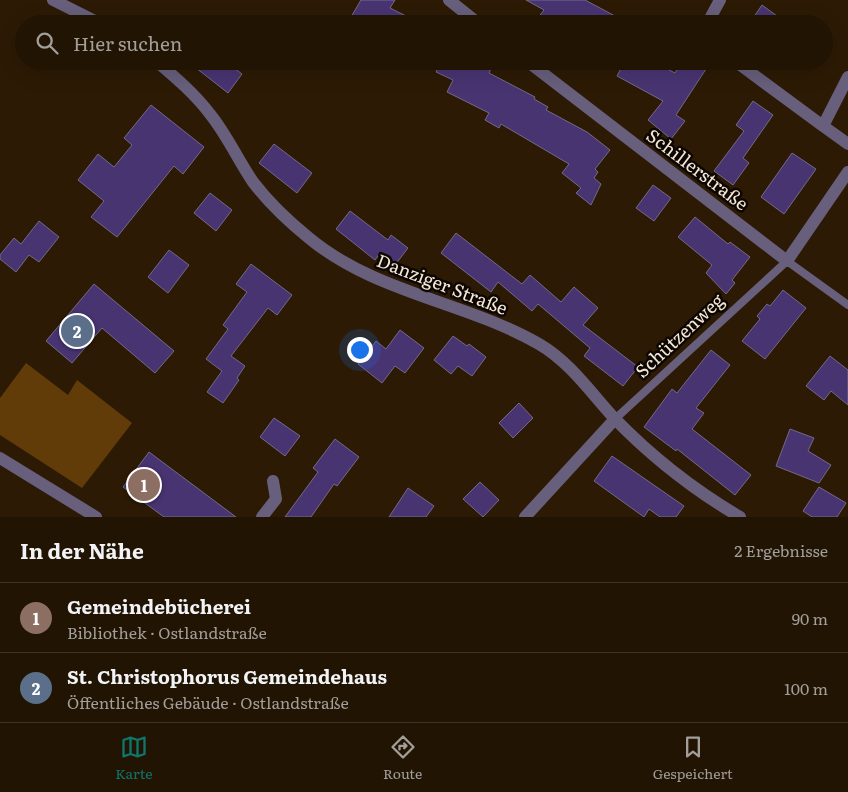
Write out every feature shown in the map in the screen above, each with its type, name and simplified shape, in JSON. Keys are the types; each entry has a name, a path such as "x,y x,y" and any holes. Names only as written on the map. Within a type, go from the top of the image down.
{"street":[{"path":"53,0 83,15"},
{"path":"449,0 468,15"},
{"path":"712,15 720,0"},
{"name":"Danziger Straße","path":"167,70 181,82 211,114 252,181 270,203 310,240 360,271 540,344 567,365 615,419 701,495 740,517"},
{"name":"Schillerstraße","path":"539,70 787,261"},
{"path":"747,70 848,144"},
{"path":"823,126 848,77"},
{"name":"Schützenweg","path":"787,261 848,172"},
{"name":"Schützenweg","path":"525,517 615,419"},
{"path":"0,458 96,517"},
{"path":"262,517 276,499 274,482"}],"lane":[{"name":"Schützenweg","path":"615,419 787,261"},
{"name":"Schillerstraße","path":"787,261 848,305"}],"shaded area":[{"path":"26,363 68,395 77,380 132,423 82,488 0,435 0,398"}],"building":[{"path":"361,0 395,0 390,8 404,15 352,15"},
{"path":"526,0 585,0 613,15 540,15 544,10"},
{"path":"762,5 776,15 755,15"},
{"path":"199,70 237,70 242,74 228,93"},
{"path":"437,70 490,70 489,73 535,97 534,99 548,107 546,110 587,132 610,150 595,169 598,172 594,178 601,184 591,205 576,193 581,188 562,173 569,164 501,124 499,128 485,120 489,113 447,92 453,80 436,72"},
{"path":"620,70 669,70 675,73 677,70 705,70 676,115 685,121 671,139 648,120 663,101 617,76"},
{"path":"753,101 773,115 743,158 749,163 733,185 714,171 744,131 736,125"},
{"path":"151,105 204,147 183,174 174,166 117,237 91,217 104,201 78,180 98,154 114,167 132,145 124,138"},
{"path":"274,144 312,173 297,193 259,163"},
{"path":"792,153 816,169 784,214 761,197"},
{"path":"653,185 671,198 654,221 636,208"},
{"path":"210,193 232,210 216,231 194,213"},
{"path":"350,211 388,240 391,235 408,248 395,265 380,253 375,260 336,229"},
{"path":"695,217 728,244 730,242 750,257 732,280 735,283 726,294 706,273 712,265 678,237"},
{"path":"39,221 59,237 39,262 29,255 16,272 0,259 0,255 14,238 21,244"},
{"path":"456,233 522,284 530,275 561,302 574,287 598,308 583,325 638,367 623,386 584,356 590,348 538,304 532,311 498,282 491,292 441,253"},
{"path":"169,250 189,265 168,293 148,277"},
{"path":"251,264 292,295 277,315 268,308 231,356 245,366 237,378 239,380 223,403 207,392 222,371 206,359 228,329 223,325 247,292 236,284"},
{"path":"94,284 174,351 155,373 102,328 72,363 46,341"},
{"path":"783,290 806,308 765,359 742,341 760,319 757,316 767,304 770,306"},
{"path":"400,330 424,348 405,373 395,366 382,383 358,364 376,341 386,349"},
{"path":"453,336 467,346 469,344 486,357 472,376 458,366 451,374 434,360"},
{"path":"711,350 730,365 696,408 704,413 692,429 751,475 735,495 677,449 676,451 644,427 672,389 677,393"},
{"path":"830,356 848,370 848,405 831,391 824,400 806,386"},
{"path":"519,403 533,418 513,438 499,423"},
{"path":"274,418 300,436 285,456 260,437"},
{"path":"790,429 814,438 808,451 831,465 819,483 776,466"},
{"path":"335,439 359,457 337,486 334,484 311,517 285,517 318,472 313,468"},
{"path":"149,452 236,517 164,517 123,487"},
{"path":"612,456 684,506 676,517 660,517 649,509 644,517 594,481"},
{"path":"480,482 499,500 483,517 463,499"},
{"path":"819,487 846,503 837,517 812,517 803,511"},
{"path":"408,488 434,506 426,517 389,517"}],"place":[{"name":"St. Christophorus Gemeindehaus","path":"77,331"},
{"name":"Gemeindebücherei","path":"144,485"}]}
